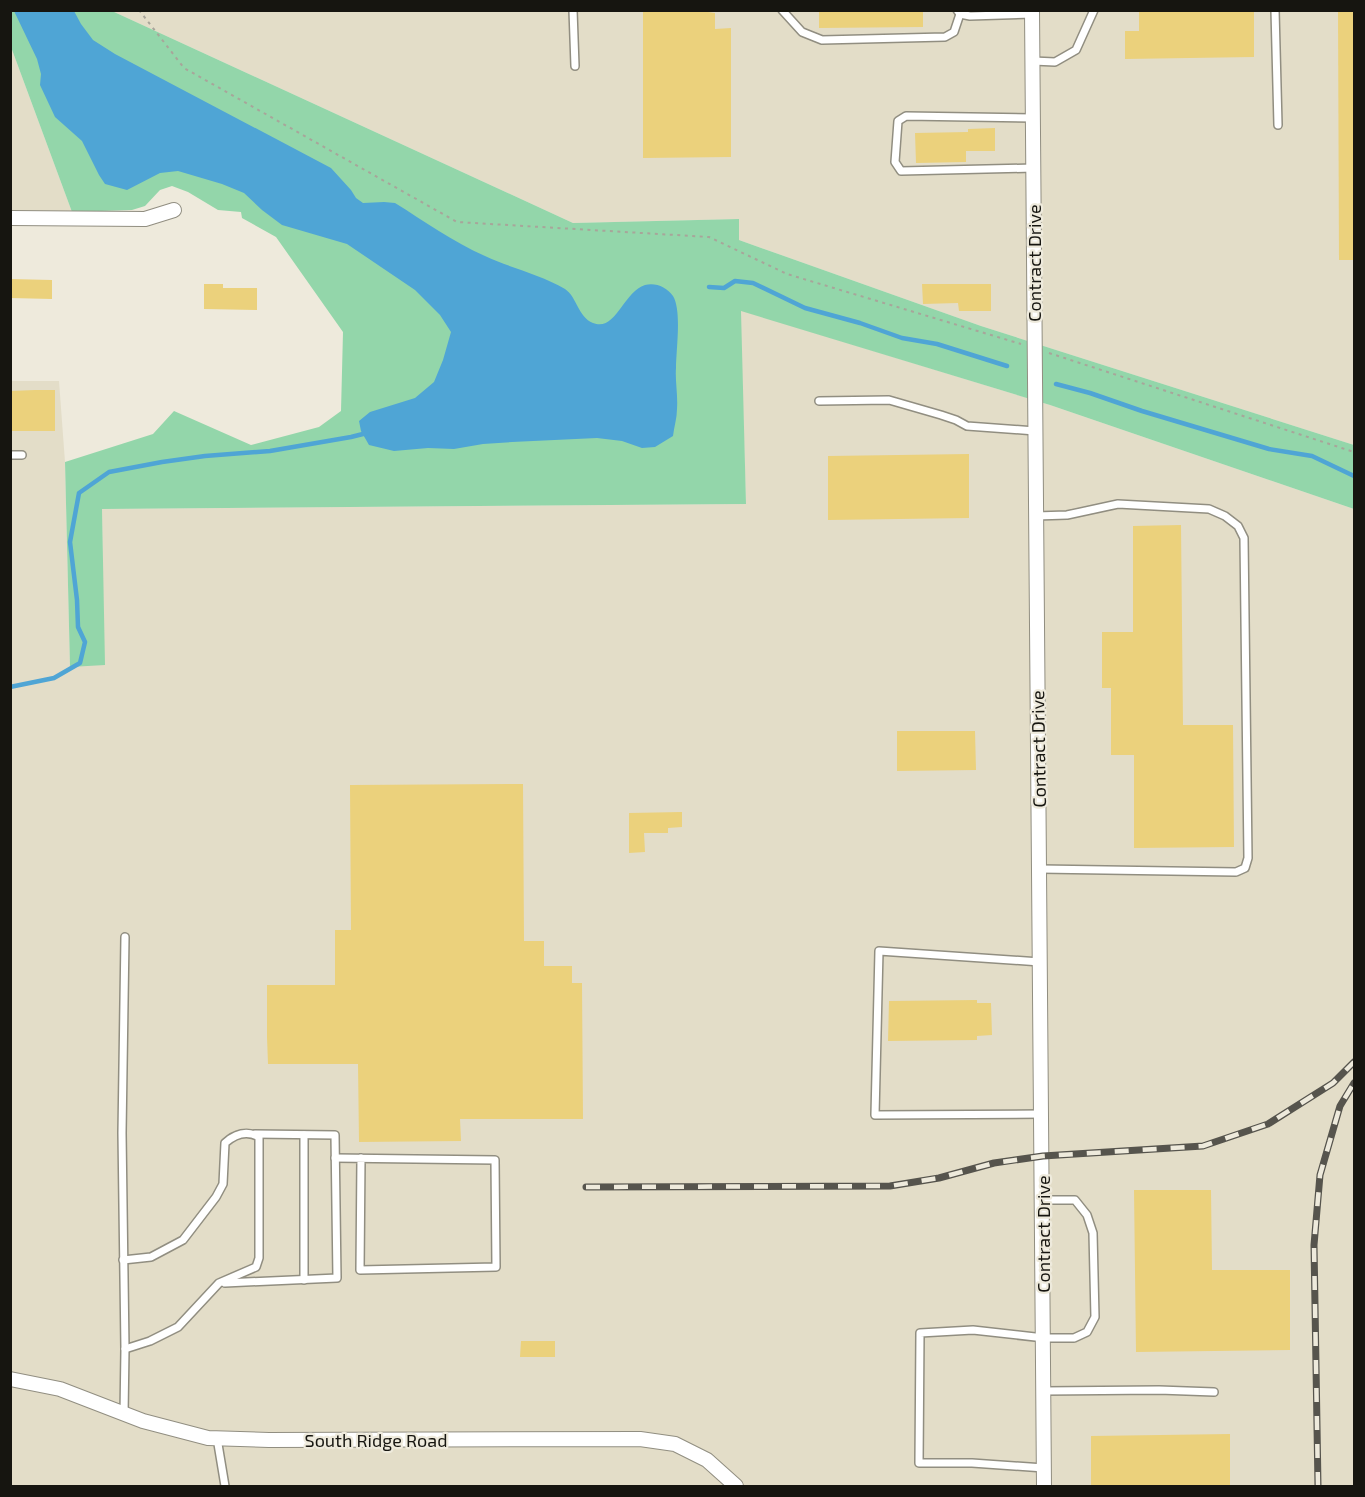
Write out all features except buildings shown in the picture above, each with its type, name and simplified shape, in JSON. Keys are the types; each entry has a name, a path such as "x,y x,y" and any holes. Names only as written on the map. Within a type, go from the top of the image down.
{"street":[{"name":"Contract Drive","path":"1032,12 1044,1486"},
{"path":"10,218 145,219 174,210"},
{"name":"South Ridge Road","path":"10,1379 60,1389 154,1424 208,1438 269,1440 640,1439 675,1444 707,1460 736,1486"}],"lane":[{"path":"573,10 575,66"},
{"path":"782,10 802,33 822,40 945,37 954,32 958,12 969,16 1032,12"},
{"path":"1033,61 1055,62 1076,50 1094,10"},
{"path":"1275,10 1278,125"},
{"path":"1033,118 906,116 898,121 895,162 901,171 1033,168"},
{"path":"819,401 889,400 956,420 967,426 1035,431"},
{"path":"10,455 22,455"},
{"path":"1036,516 1067,515 1118,504 1209,509 1225,516 1238,526 1244,538 1248,858 1245,868 1236,872 1040,869"},
{"path":"124,1414 122,1133 125,937"},
{"path":"1041,962 879,951 875,1115 1042,1114"},
{"path":"123,1260 151,1257 183,1240 216,1197 222,1184 225,1143 232,1137 240,1134 335,1136 337,1278 219,1283"},
{"path":"125,1349 150,1341 178,1327 219,1283 256,1267 259,1258 259,1137 253,1134"},
{"path":"304,1135 304,1280"},
{"path":"335,1158 361,1158 495,1160 496,1267 360,1270 361,1158"},
{"path":"1043,1200 1076,1200 1087,1215 1093,1233 1095,1317 1087,1332 1074,1338 1044,1338 973,1330 920,1333 919,1463 972,1463 1044,1468"},
{"path":"1044,1391 1214,1392"},
{"path":"218,1438 225,1486"}],"path":[{"path":"139,10 184,68 457,222 709,237 787,274 1034,348 1354,452"}],"shaded area":[{"path":"112,11 1354,11 1354,445 981,326 739,240 739,219 573,223"},
{"path":"11,47 72,212 11,212"},
{"path":"740,310 1050,405 1354,509 1354,1486 11,1486 11,381 59,381 65,462 70,666 104,664 102,509 746,504"}],"green space":[{"path":"11,11 112,11 573,223 739,219 739,240 981,326 1354,445 1354,509 1050,405 741,311 746,504 102,509 105,665 70,667 65,462 153,434 174,411 251,445 319,427 341,411 343,332 276,237 242,218 241,212 218,210 188,192 172,186 160,190 145,206 132,210 72,212 11,47"}],"water":[{"path":"14,11 74,11 93,40 115,54 331,168 363,203 395,203 473,250 565,289 584,316 593,323 608,322 637,289 645,285 653,284 664,288 673,296 676,303 678,321 677,412 673,436 655,447 642,448 622,441 597,438 483,444 454,449 428,448 394,451 369,445 361,431 359,421 370,412 415,398 434,382 451,332 440,315 415,290 347,244 282,225 244,193 222,184 178,171 160,173 127,190 105,184 82,141 55,117 40,85 41,74 37,59"}],"waterway":[{"path":"709,287 724,288 735,281 753,283 805,308 860,323 902,338 937,344 1007,366"},
{"path":"1056,384 1269,449 1312,456 1354,476"},
{"path":"10,687 54,678 80,663 85,642 78,627 70,542 79,493 109,472 205,456 270,451 367,433"}],"railway":[{"path":"586,1187 890,1186 939,1178 994,1163 1043,1156 1203,1146 1268,1124 1333,1083 1354,1062"},
{"path":"1318,1486 1314,1245 1320,1175 1340,1106 1354,1083"}]}
